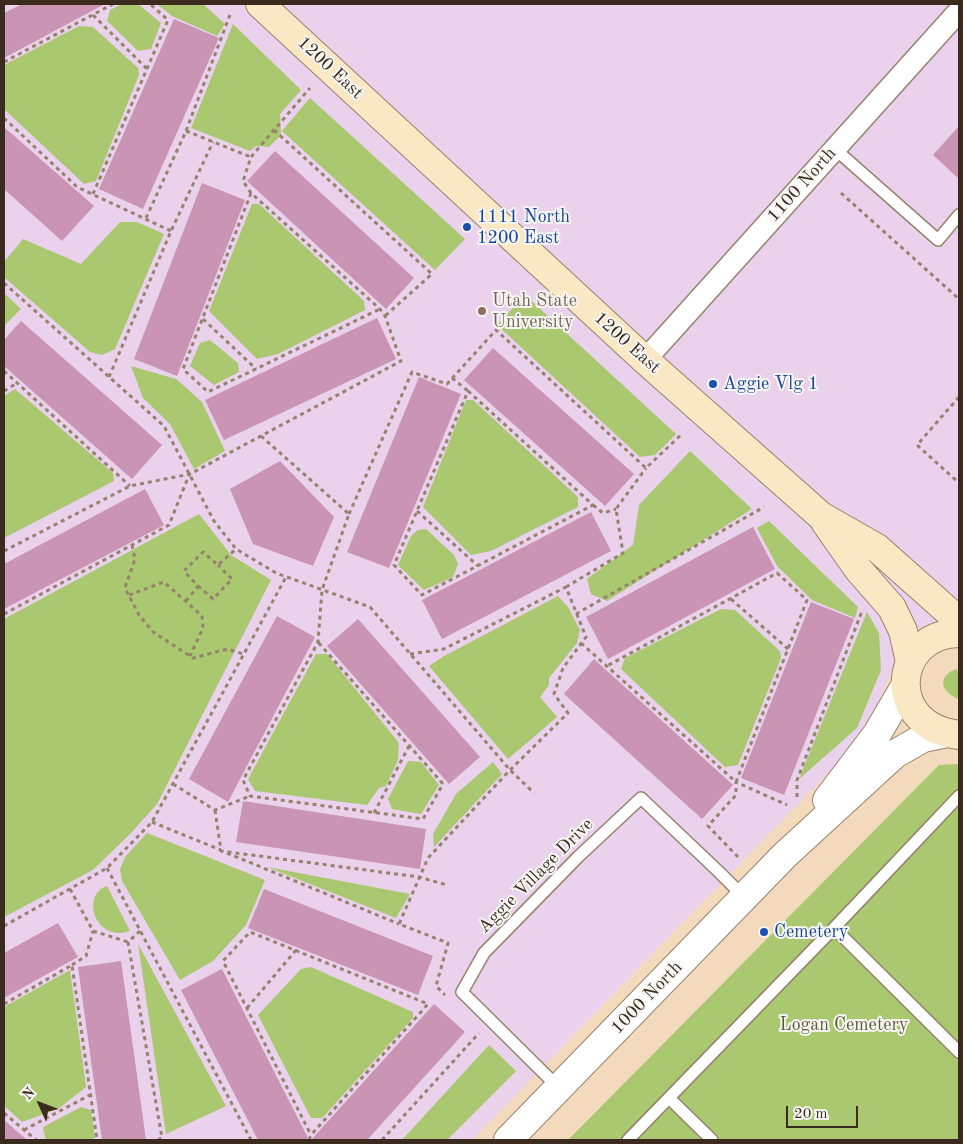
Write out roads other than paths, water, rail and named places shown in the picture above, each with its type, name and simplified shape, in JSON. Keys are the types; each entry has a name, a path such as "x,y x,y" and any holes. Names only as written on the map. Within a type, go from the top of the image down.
{"main road":[{"name":"1200 East","path":"260,4 645,360 821,516 877,548 959,621"},
{"name":"1200 East","path":"821,516 858,569 892,608 903,631 910,705 929,726 953,734"},
{"path":"907,674 921,647 937,637 950,633 959,633"}],"street":[{"name":"1100 North","path":"645,360 959,11"},
{"name":"1000 North","path":"785,855 877,734 907,674"},
{"name":"1000 North","path":"508,1140 785,855 895,754 923,738 953,734"}],"lane":[{"path":"835,149 938,240 959,215"},
{"path":"628,1140 959,796"},
{"name":"Aggie Village Drive","path":"559,1088 462,992 484,953 578,857 641,798 744,897"},
{"path":"834,928 959,1052"},
{"path":"669,1098 712,1140"}],"place":[{"name":"1111 North 1200 East","path":"467,227"},
{"name":"Utah State University","path":"482,311"},
{"name":"Aggie Vlg 1","path":"713,384"},
{"name":"Cemetery","path":"764,932"}],"park label":[{"name":"Logan Cemetery","path":"844,1025"}]}
